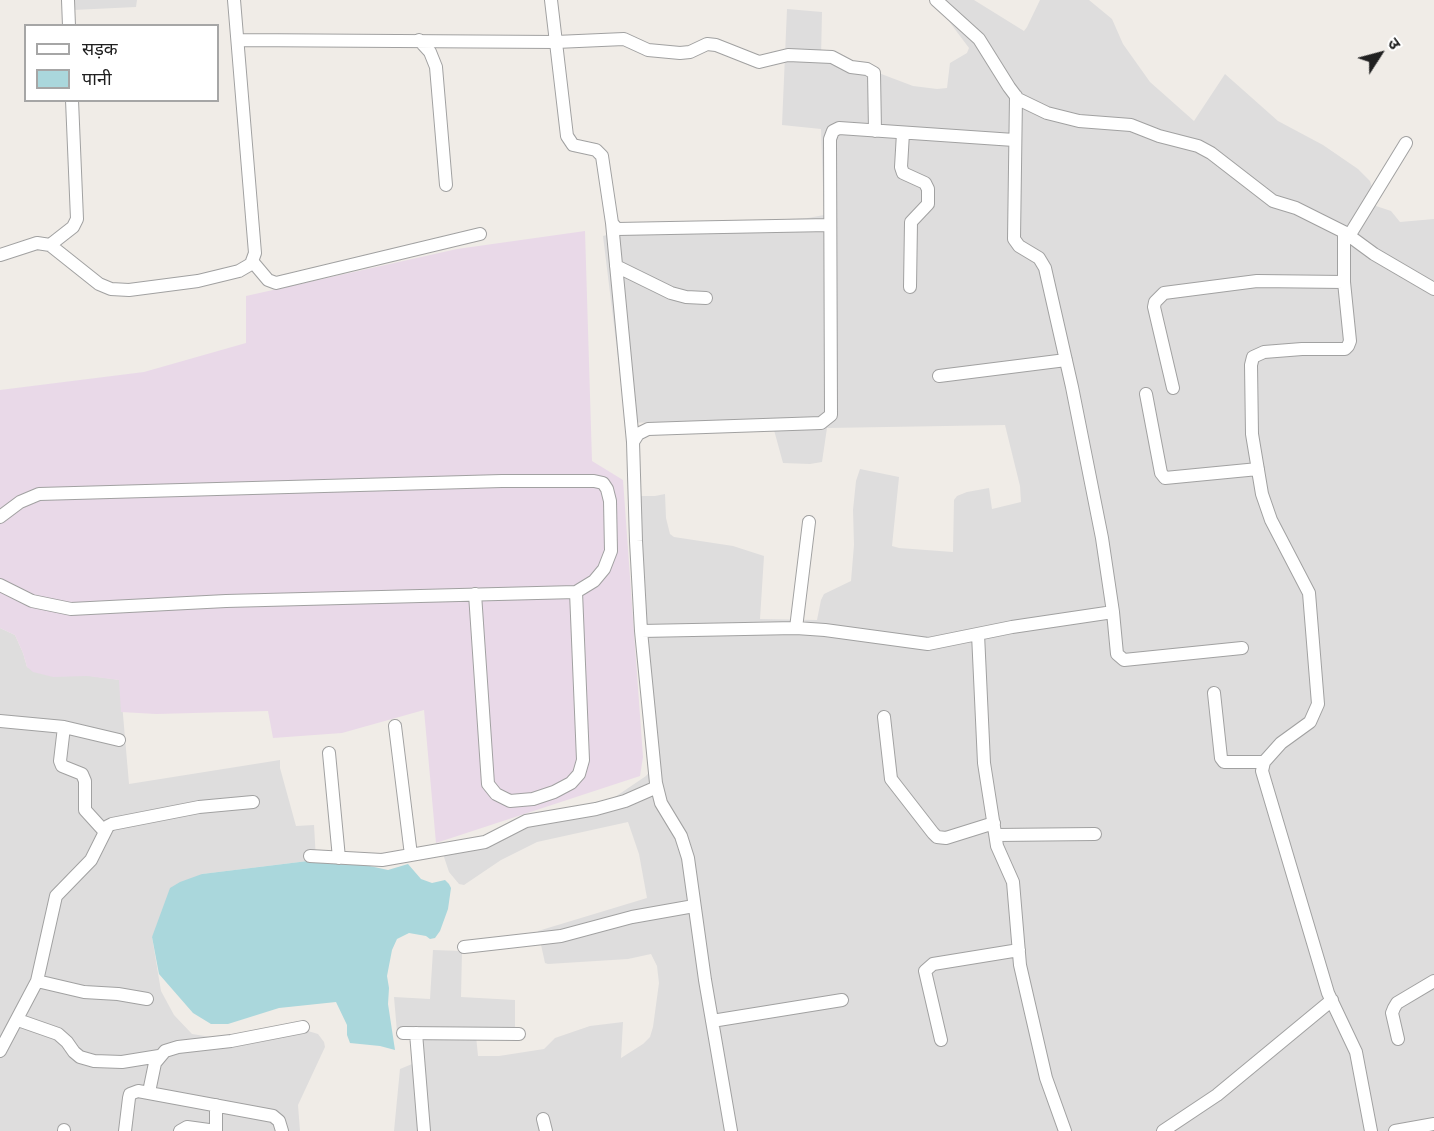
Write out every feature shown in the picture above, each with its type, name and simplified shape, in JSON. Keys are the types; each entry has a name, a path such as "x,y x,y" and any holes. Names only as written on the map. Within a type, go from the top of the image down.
{"street":[{"path":"68,0 69,24"},
{"path":"0,255 37,243 50,245 99,284 111,289 129,290 198,281 246,268 255,253 234,0"},
{"path":"551,0 567,136 573,145 596,150 602,156 612,222 633,442 641,631 657,787 661,803 685,847 731,1131"},
{"path":"936,0 980,39 1016,96 1047,113 1079,121 1131,125 1159,136 1198,146 1211,153 1273,201 1296,208 1347,234 1374,254 1434,289"},
{"path":"238,40 556,42 624,39 648,50 680,53 690,52 711,44 759,62 788,55 832,57 851,67 867,69 876,76 875,131"},
{"path":"419,40 430,52 436,68 446,184"},
{"path":"1016,96 1014,239 1018,246 1039,258 1044,264 1102,538 1117,654 1124,660 1242,648"},
{"path":"50,245 73,227 77,219 72,102"},
{"path":"633,442 638,434 648,429 821,423 828,419 832,409 830,134 835,129 1014,140"},
{"path":"903,133 901,167 903,173 925,183 928,189 927,207 911,222 909,287"},
{"path":"1371,1131 1356,1052 1332,1000 1299,900 1262,771 1264,762 1281,743 1310,722 1318,704 1309,593 1271,520 1262,494 1252,434 1251,365 1253,357 1264,352 1345,349 1350,341 1344,282 1347,234 1406,143"},
{"path":"612,222 619,230 830,225"},
{"path":"252,261 268,280 276,283 480,234"},
{"path":"616,266 671,293 686,297 706,298"},
{"path":"1173,388 1154,307 1155,302 1164,293 1257,281 1344,282"},
{"path":"939,376 1066,360"},
{"path":"1146,394 1161,473 1165,478 1258,469"},
{"path":"0,517 20,502 39,494 502,481 594,481 603,483 610,501 611,551 604,569 594,581 576,592 226,601 71,609 32,601 0,585"},
{"path":"796,628 809,522"},
{"path":"475,594 488,784 496,794 510,801 533,799 554,792 571,783 579,774 583,760 576,592"},
{"path":"641,631 796,628 928,644 1012,627 1113,612"},
{"path":"978,634 984,763 997,846 1013,882 1020,965 1060,1130"},
{"path":"1214,693 1221,758 1230,764 1264,762"},
{"path":"884,717 889,771 894,784 937,837 946,838 995,830 1095,834"},
{"path":"0,721 64,727 119,740"},
{"path":"395,726 411,855"},
{"path":"64,727 60,761 62,766 82,774 85,781 86,810 105,832"},
{"path":"329,753 339,858"},
{"path":"310,856 382,860 485,842 526,821 602,808 657,787"},
{"path":"0,1052 37,981 56,896 91,860 105,832 112,824 198,807 253,802"},
{"path":"464,948 553,938 632,917 694,906"},
{"path":"941,1040 925,970 933,964 1019,950"},
{"path":"37,981 84,992 147,999"},
{"path":"1398,1039 1392,1012 1397,1003 1434,981"},
{"path":"712,1021 842,1000"},
{"path":"1163,1131 1217,1095 1332,1000"},
{"path":"18,1020 58,1034 80,1057 94,1061 122,1062 159,1056"},
{"path":"149,1092 155,1063 165,1051 178,1047 231,1041 303,1028"},
{"path":"403,1033 519,1034"},
{"path":"416,1033 424,1131"},
{"path":"125,1131 130,1094 138,1090 273,1116 279,1121 282,1131"},
{"path":"180,1131 187,1127 216,1131 216,1105"},
{"path":"1395,1131 1434,1124"}],"shaded area":[{"path":"72,0 137,0 136,7 73,10"},
{"path":"933,0 974,0 1024,31 1040,0 1089,0 1112,19 1123,44 1150,82 1194,121 1225,74 1278,121 1323,145 1358,169 1370,181 1371,197 1376,206 1391,211 1400,222 1434,219 1434,1131 394,1131 400,1069 417,1062 414,1034 397,1032 394,997 430,999 433,950 462,951 461,997 515,1000 515,1033 476,1036 478,1056 499,1056 544,1049 555,1038 590,1026 623,1022 621,1058 650,1037 659,983 657,966 651,954 628,959 548,964 545,963 538,931 647,898 639,854 628,822 537,842 501,860 464,885 459,884 449,872 441,848 609,801 646,776 654,766 630,496 665,494 666,518 670,534 674,537 733,546 764,556 760,619 817,620 824,594 851,581 854,545 853,510 856,481 860,469 899,477 892,546 899,548 953,552 954,500 957,496 967,492 989,488 992,509 1021,502 1020,486 1005,425 827,428 822,462 810,464 783,463 771,419 626,423 603,236 643,226 808,218 824,215 821,129 782,125 787,9 822,12 821,58 876,72 913,86 947,88 950,63 967,53 969,48"},
{"path":"585,231 592,461 623,480 643,757 640,776 436,843 424,710 342,733 273,738 268,711 156,714 121,712 119,680 87,676 53,677 33,672 27,667 15,635 0,628 0,390 144,372 246,343 246,296 457,249"},
{"path":"0,628 15,635 27,667 120,680 129,784 280,760 280,768 296,826 314,825 316,860 202,874 152,937 161,991 174,1015 192,1034 224,1039 286,1035 308,1031 318,1034 325,1047 298,1105 300,1131 0,1131"}],"water":[{"path":"316,860 351,862 388,870 408,864 421,879 432,883 445,880 451,888 448,909 435,938 430,939 409,933 397,939 392,950 387,976 388,1004 395,1050 350,1043 347,1025 336,1002 279,1008 228,1024 211,1024 193,1013 159,974 152,937 170,888 202,874"}]}
